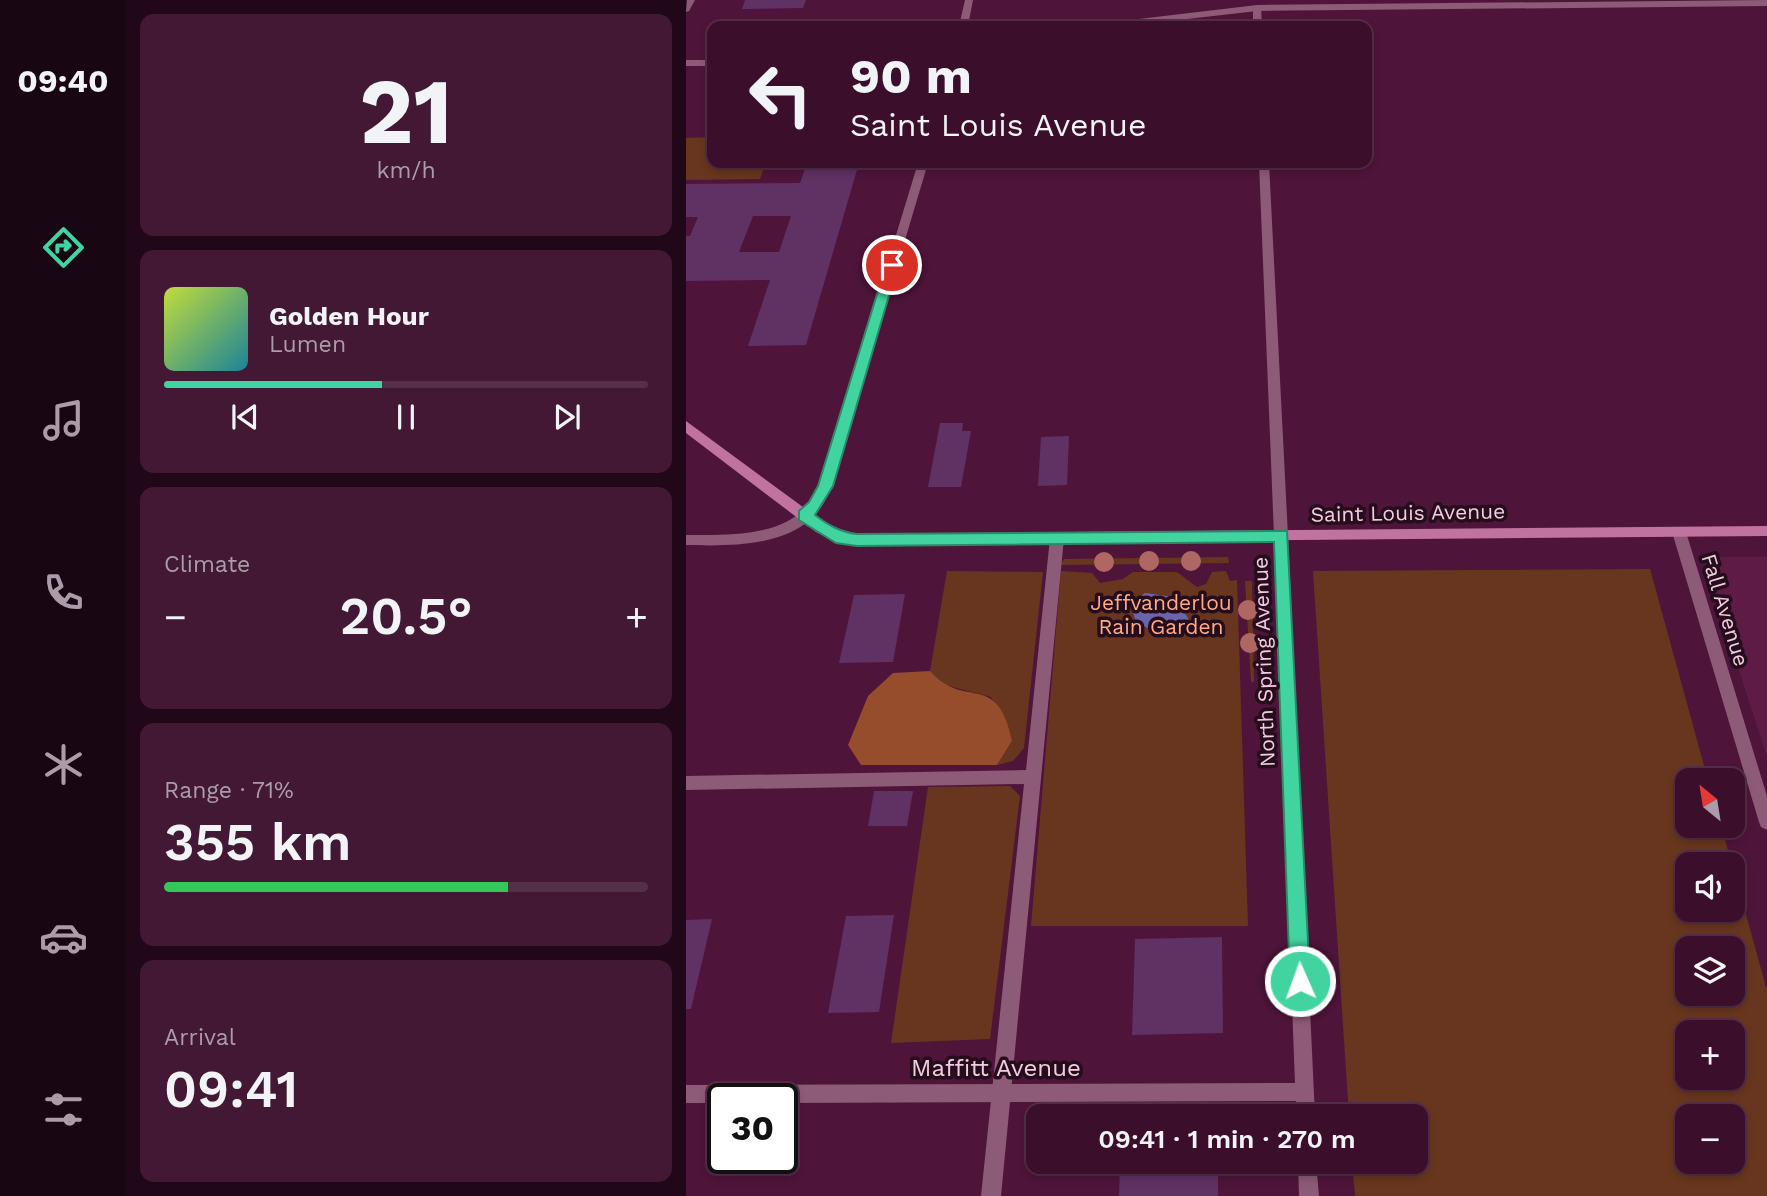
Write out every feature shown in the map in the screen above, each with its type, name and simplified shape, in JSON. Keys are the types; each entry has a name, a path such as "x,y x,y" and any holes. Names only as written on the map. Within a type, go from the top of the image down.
{"street":[{"path":"686,9 691,0"},
{"path":"964,21 969,0"},
{"path":"1140,21 1257,4 1767,3"},
{"path":"686,63 707,63"},
{"path":"686,540 755,537 804,516 815,506 830,471 921,168"},
{"name":"North Spring Avenue","path":"1264,168 1306,1104"},
{"name":"Saint Louis Avenue","path":"686,426 831,535 857,540 1767,531"},
{"name":"Fall Avenue","path":"1679,531 1767,822"},
{"path":"991,1196 1057,538"},
{"path":"686,783 1033,777"},
{"name":"Maffitt Avenue","path":"686,1094 1305,1092"},
{"path":"1308,1174 1309,1196"}],"shaded area":[{"path":"1720,557 1767,557 1767,757 1707,571 1708,564"},
{"path":"1145,593 1174,597 1188,618 1185,627 1172,632 1161,632 1137,623 1133,614 1134,606"},
{"path":"930,671 943,683 955,689 989,698 998,705 1006,719 1012,741 997,765 861,765 848,745 868,696 893,673"}],"green space":[{"path":"707,137 707,168 764,168 760,179 686,180 686,138"},
{"path":"1228,557 1229,563 1060,565 1064,559"},
{"path":"1650,569 1705,768 1675,768 1675,838 1724,838 1729,852 1675,852 1675,922 1745,922 1745,911 1767,991 1767,1196 1355,1196 1353,1174 1428,1174 1428,1104 1348,1104 1313,571"},
{"path":"947,571 1043,572 1024,748 1013,761 997,765 1012,741 991,697 941,684 930,671"},
{"name":"Jeffvanderlou Rain Garden","path":"1061,571 1092,573 1100,583 1123,579 1133,572 1177,572 1197,587 1206,584 1212,572 1226,571 1230,581 1237,580 1248,926 1031,926"},
{"path":"1245,581 1252,581 1254,682 1251,682"},
{"path":"1010,786 1020,796 990,1039 891,1043 928,787"}],"building":[{"path":"745,0 806,0 803,8 742,9"},
{"path":"805,168 858,168 806,345 748,346 770,280 686,281 686,236 690,236 698,217 686,217 686,184 800,183","holes":["753,216 791,216 779,252 739,252"]},
{"path":"940,423 963,423 962,431 971,431 961,487 928,487"},
{"path":"1069,436 1067,485 1038,486 1041,437"},
{"path":"905,594 893,662 839,663 854,595"},
{"path":"874,791 913,791 907,826 868,826"},
{"path":"894,915 879,1012 828,1013 846,916"},
{"path":"712,919 691,1009 686,1009 686,920"},
{"path":"1222,937 1223,1033 1132,1035 1135,939"},
{"path":"1120,1174 1218,1174 1218,1196 1119,1196"}],"route":[{"path":"892,265 825,486 815,506 804,516 831,535 857,540 1281,536 1300,981"}]}
